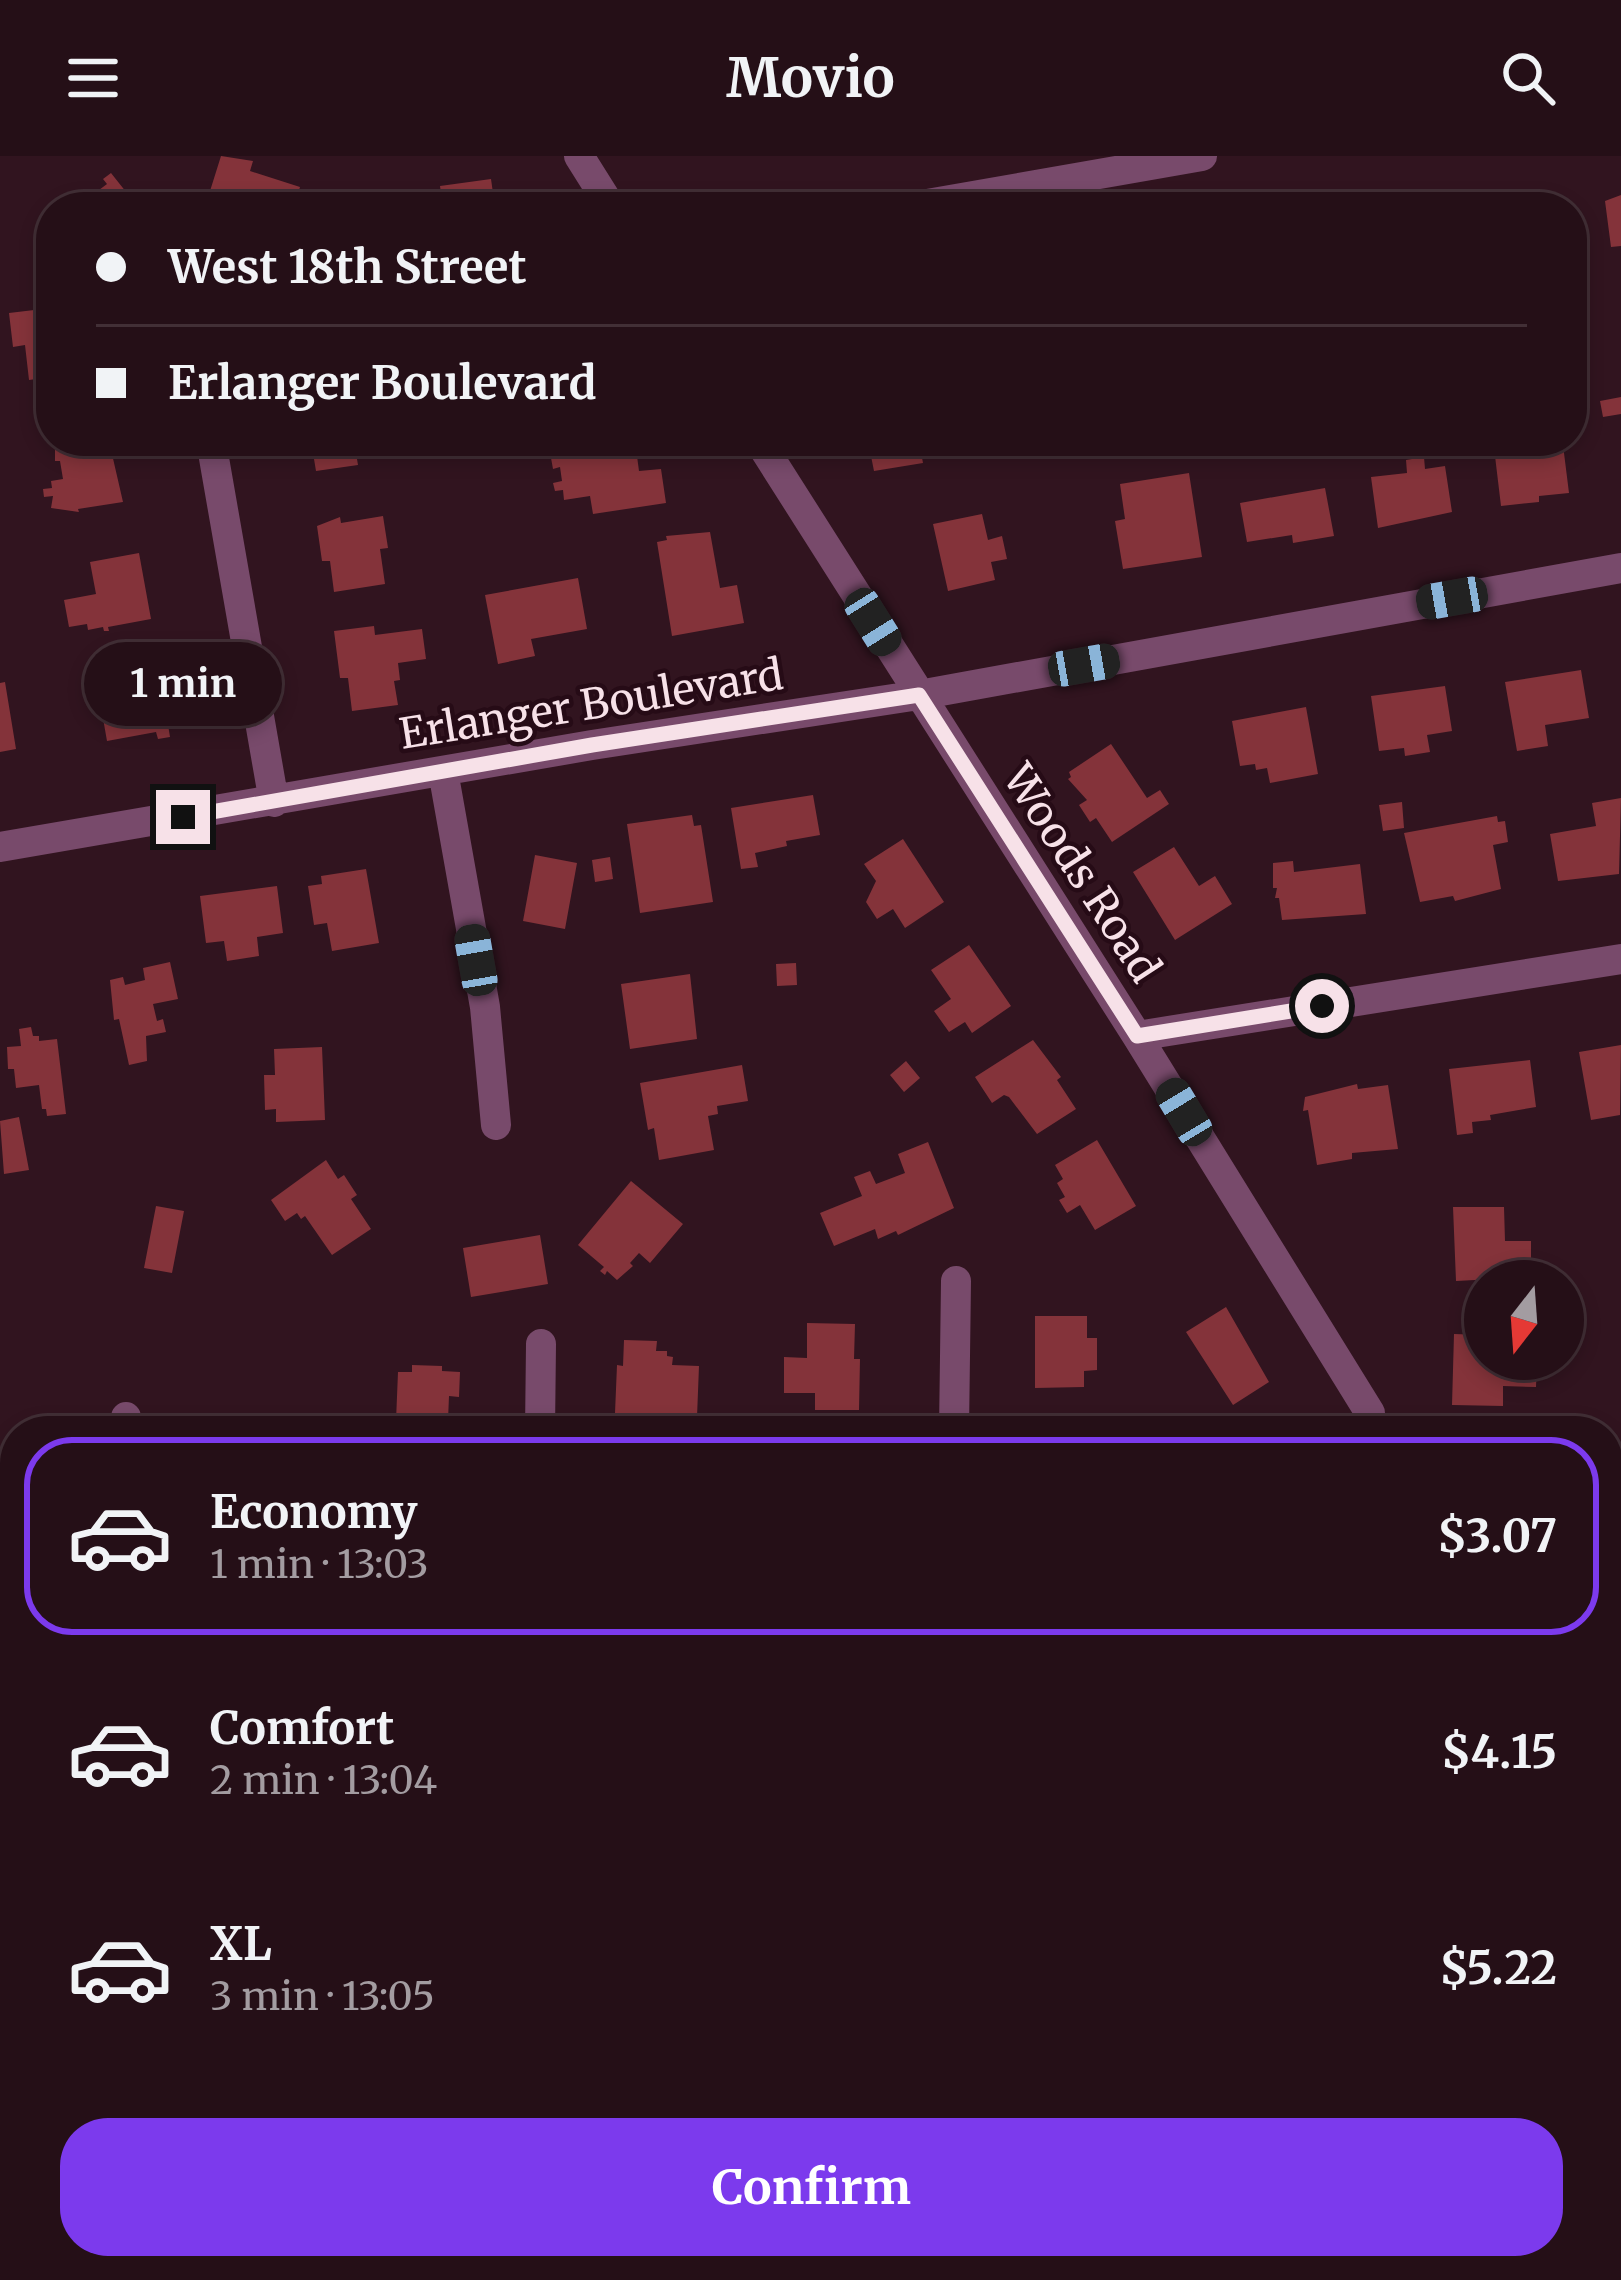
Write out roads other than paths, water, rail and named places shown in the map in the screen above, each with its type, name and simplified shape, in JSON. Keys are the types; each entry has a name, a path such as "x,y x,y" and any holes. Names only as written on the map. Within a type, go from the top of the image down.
{"street":[{"path":"579,156 602,192"},
{"path":"996,192 1202,156"},
{"path":"214,456 274,802"},
{"name":"Woods Road","path":"768,456 1137,1036 1366,1416"},
{"name":"Erlanger Boulevard","path":"0,847 919,695 1621,568"},
{"path":"443,771 484,1007 496,1125"},
{"path":"1137,1036 1621,958"},
{"path":"954,1416 956,1281"},
{"path":"540,1416 541,1344"}]}
